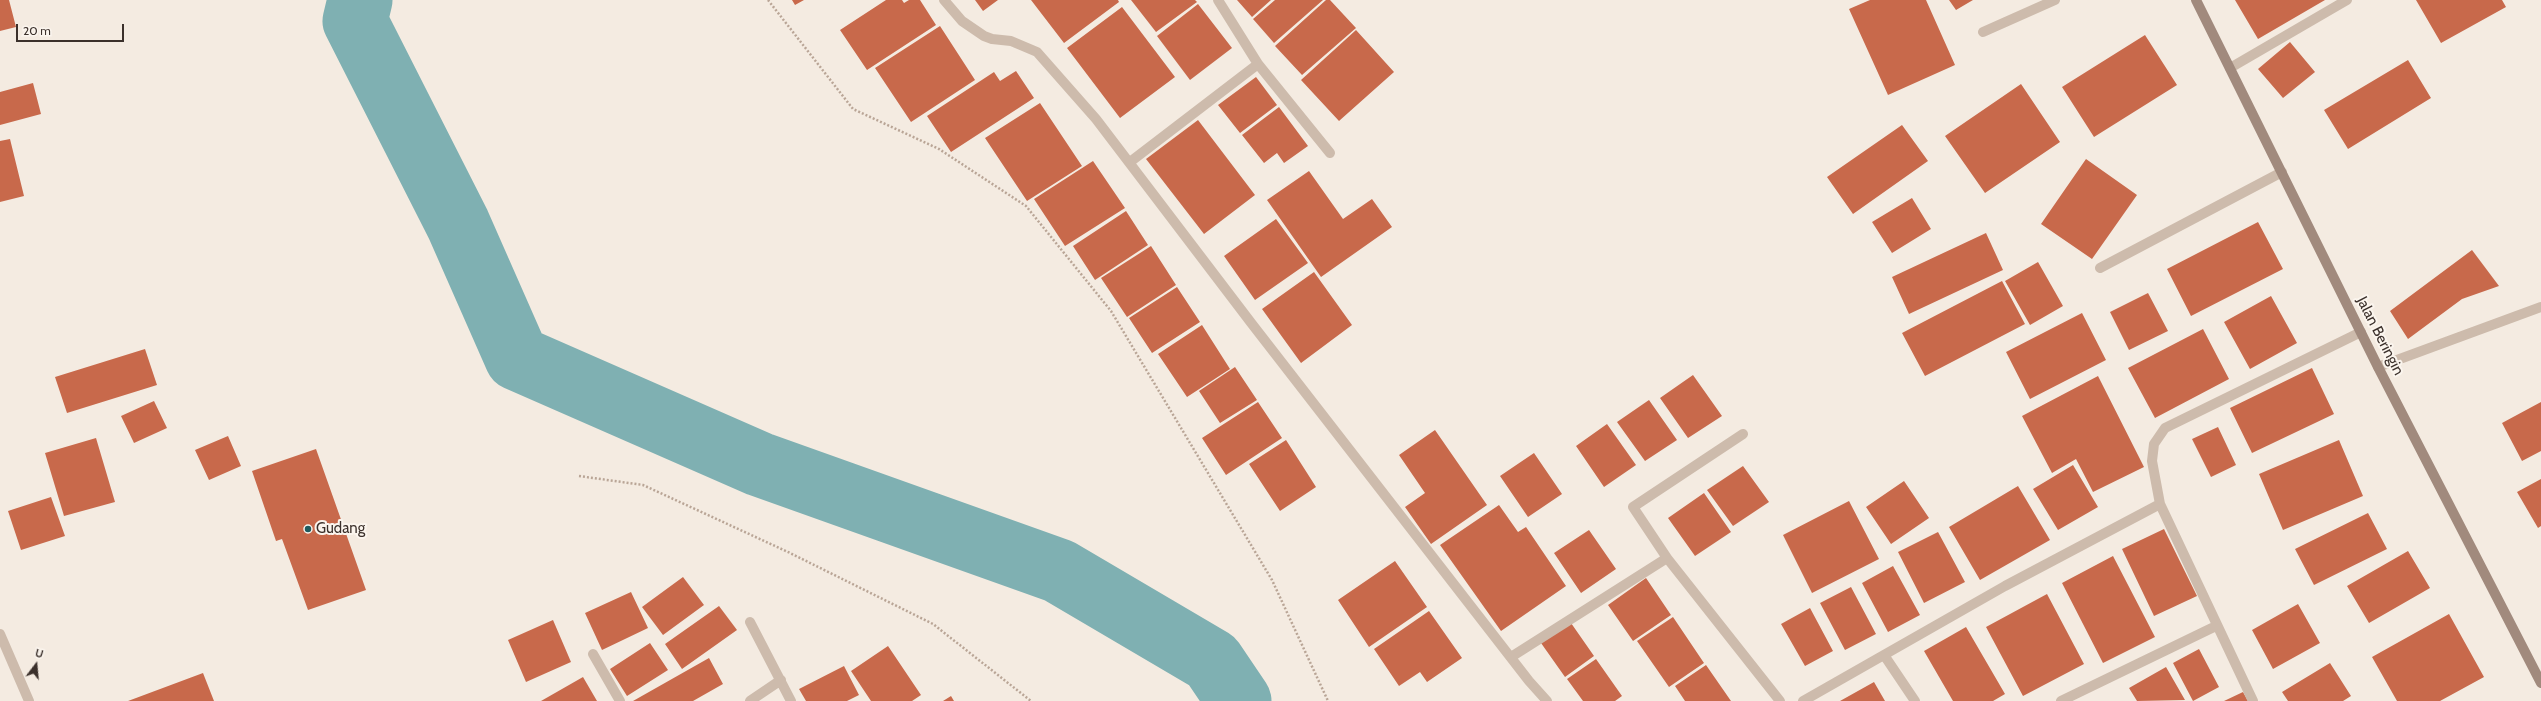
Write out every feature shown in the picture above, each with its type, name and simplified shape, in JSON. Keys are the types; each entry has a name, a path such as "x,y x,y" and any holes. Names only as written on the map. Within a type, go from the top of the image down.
{"street":[{"path":"944,0 962,21 984,36 992,39 1011,41 1037,52 1096,119 1252,324 1511,657 1547,701"},
{"path":"1218,0 1258,64 1330,153"},
{"path":"1982,32 2055,0"},
{"name":"Jalan Beringin","path":"2196,0 2378,367 2541,683"},
{"path":"2230,68 2347,0"},
{"path":"1130,162 1258,64"},
{"path":"2100,268 2282,172"},
{"path":"2378,367 2541,307"},
{"path":"2253,701 2216,626 2160,504 2152,461 2154,444 2165,428 2361,332"},
{"path":"1743,434 1633,507 1667,558 1780,701"},
{"path":"1803,701 2005,586 2160,504"},
{"path":"1511,657 1667,558"},
{"path":"750,622 791,701"},
{"path":"2061,701 2216,626"},
{"path":"0,634 29,701"},
{"path":"593,654 620,701"},
{"path":"1884,655 1915,701"},
{"path":"750,701 780,680"}],"path":[{"path":"768,0 853,109 938,149 1026,206 1111,311 1272,580 1328,701"},
{"path":"579,476 643,485 788,552 933,624 1031,701"}],"building":[{"path":"0,0 9,0 16,27 0,31"},
{"path":"792,0 804,0 795,5"},
{"path":"886,0 902,0 904,3 909,0 920,0 936,25 867,70 840,30"},
{"path":"975,0 998,0 983,11"},
{"path":"1031,0 1118,0 1119,2 1064,43"},
{"path":"1131,0 1195,0 1197,2 1156,32"},
{"path":"1237,0 1271,0 1252,17"},
{"path":"1275,0 1323,0 1274,43 1253,19"},
{"path":"1326,0 1330,0 1356,28 1302,75 1275,46"},
{"path":"1870,0 1926,0 1955,65 1888,95 1849,9"},
{"path":"1949,0 1973,0 1956,10"},
{"path":"2235,0 2325,0 2258,39"},
{"path":"2416,0 2502,0 2506,7 2441,43"},
{"path":"1198,4 1232,48 1190,80 1157,36"},
{"path":"1122,7 1175,77 1120,118 1067,48"},
{"path":"940,26 975,80 911,122 875,68"},
{"path":"1356,30 1394,72 1339,121 1301,80"},
{"path":"2145,35 2177,85 2094,137 2062,87"},
{"path":"2290,42 2315,72 2283,98 2258,69"},
{"path":"2408,60 2431,98 2348,149 2324,110"},
{"path":"1016,71 1034,98 951,152 927,116 994,72 1000,81"},
{"path":"1256,77 1277,105 1240,133 1218,105"},
{"path":"33,83 41,114 0,125 0,92"},
{"path":"2021,84 2060,142 1985,193 1945,136"},
{"path":"1040,103 1082,166 1027,201 985,138"},
{"path":"1279,107 1308,146 1284,163 1277,153 1264,163 1242,135"},
{"path":"1198,120 1255,195 1204,234 1146,159"},
{"path":"1902,125 1928,161 1853,214 1827,177"},
{"path":"10,139 24,196 0,202 0,141"},
{"path":"2086,159 2137,195 2092,259 2041,224"},
{"path":"1093,161 1125,208 1065,246 1034,199"},
{"path":"1309,171 1343,219 1372,199 1392,227 1321,277 1267,200"},
{"path":"1912,198 1931,229 1892,253 1872,222"},
{"path":"1126,211 1148,245 1095,280 1073,246"},
{"path":"1276,219 1308,263 1255,300 1224,256"},
{"path":"2258,222 2283,269 2191,316 2167,269"},
{"path":"1986,233 2003,270 1909,314 1892,277"},
{"path":"1151,246 1176,285 1127,317 1101,278"},
{"path":"2472,250 2499,286 2462,299 2408,339 2390,311"},
{"path":"2038,262 2063,306 2030,325 2005,281"},
{"path":"1314,272 1352,325 1301,363 1262,309"},
{"path":"2002,281 2025,324 1925,376 1902,333"},
{"path":"1177,287 1200,322 1152,353 1129,318"},
{"path":"2148,293 2168,331 2129,350 2110,312"},
{"path":"2271,296 2297,343 2250,369 2224,322"},
{"path":"2082,313 2106,360 2030,399 2006,352"},
{"path":"1202,325 1230,369 1187,397 1158,354"},
{"path":"2203,329 2229,379 2155,418 2128,368"},
{"path":"145,349 157,385 67,413 55,377"},
{"path":"1235,367 1257,400 1220,423 1199,391"},
{"path":"2312,368 2334,414 2252,453 2230,408"},
{"path":"1693,375 1722,416 1688,438 1660,398"},
{"path":"2098,376 2144,467 2093,492 2076,459 2052,473 2022,416"},
{"path":"1649,400 1677,440 1645,461 1617,422"},
{"path":"154,401 167,428 134,443 121,416"},
{"path":"1258,402 1282,438 1226,475 1202,438"},
{"path":"2541,402 2541,451 2522,461 2502,423"},
{"path":"1607,424 1636,465 1604,487 1576,446"},
{"path":"2218,427 2236,465 2211,477 2192,439"},
{"path":"1435,430 1487,505 1431,544 1405,507 1425,493 1399,455"},
{"path":"228,436 241,466 209,480 195,450"},
{"path":"96,438 115,502 64,516 45,453"},
{"path":"1286,440 1316,487 1280,511 1249,464"},
{"path":"2339,440 2363,496 2283,530 2259,474"},
{"name":"Gudang","path":"316,449 366,590 308,610 282,539 276,541 252,471"},
{"path":"1534,453 1562,494 1528,517 1500,476"},
{"path":"2073,465 2098,507 2058,530 2033,489"},
{"path":"1743,466 1769,502 1733,526 1707,490"},
{"path":"2541,479 2541,526 2538,528 2517,492"},
{"path":"1904,481 1929,518 1891,544 1866,507"},
{"path":"2018,486 2050,540 1980,580 1949,527"},
{"path":"1704,493 1731,532 1695,556 1668,518"},
{"path":"51,497 65,536 21,550 8,511"},
{"path":"1849,501 1879,559 1812,593 1783,535"},
{"path":"1499,505 1518,532 1526,527 1566,586 1501,631 1440,545"},
{"path":"2368,513 2387,549 2314,585 2295,549"},
{"path":"2164,529 2197,596 2154,616 2122,549"},
{"path":"1589,530 1616,569 1581,593 1554,553"},
{"path":"1938,532 1965,582 1924,603 1898,552"},
{"path":"2408,551 2430,588 2369,623 2347,586"},
{"path":"2113,556 2155,637 2103,663 2062,583"},
{"path":"1395,561 1427,607 1369,647 1338,600"},
{"path":"1893,566 1920,615 1888,632 1862,583"},
{"path":"683,577 704,605 663,635 642,607"},
{"path":"1646,578 1671,615 1633,641 1608,605"},
{"path":"1851,587 1876,634 1845,650 1820,603"},
{"path":"631,592 648,628 602,650 585,613"},
{"path":"2047,594 2084,664 2023,696 1986,627"},
{"path":"2298,604 2320,643 2273,669 2252,630"},
{"path":"719,606 737,630 682,669 665,644"},
{"path":"1810,608 1833,651 1805,666 1781,624"},
{"path":"1429,611 1462,658 1427,682 1420,672 1399,686 1374,649"},
{"path":"2449,614 2484,677 2440,701 2397,701 2372,657"},
{"path":"1673,617 1704,663 1669,687 1637,641"},
{"path":"553,620 571,662 526,682 508,640"},
{"path":"1571,623 1594,656 1565,677 1541,643"},
{"path":"1966,627 2005,694 1993,701 1953,701 1924,651"},
{"path":"650,643 668,670 627,696 610,669"},
{"path":"888,646 921,695 912,701 871,701 851,671"},
{"path":"2199,649 2219,687 2193,701 2173,663"},
{"path":"709,658 723,684 693,701 633,701"},
{"path":"1596,659 1622,696 1615,701 1583,701 1567,679"},
{"path":"2330,663 2351,696 2343,701 2288,701 2282,692"},
{"path":"1706,665 1731,701 1685,701 1675,686"},
{"path":"844,666 859,695 847,701 806,701 799,689"},
{"path":"2166,667 2185,700 2137,701 2129,688"},
{"path":"203,673 214,701 128,701"},
{"path":"583,677 597,701 541,701"},
{"path":"1874,682 1885,701 1840,701"},
{"path":"2243,692 2248,701 2224,701"},
{"path":"951,696 954,701 943,701"}],"waterway":[{"path":"360,0 355,21 458,224 517,358 759,464 1059,571 1212,661 1239,701"}],"place":[{"name":"Gudang","path":"308,529"}]}
